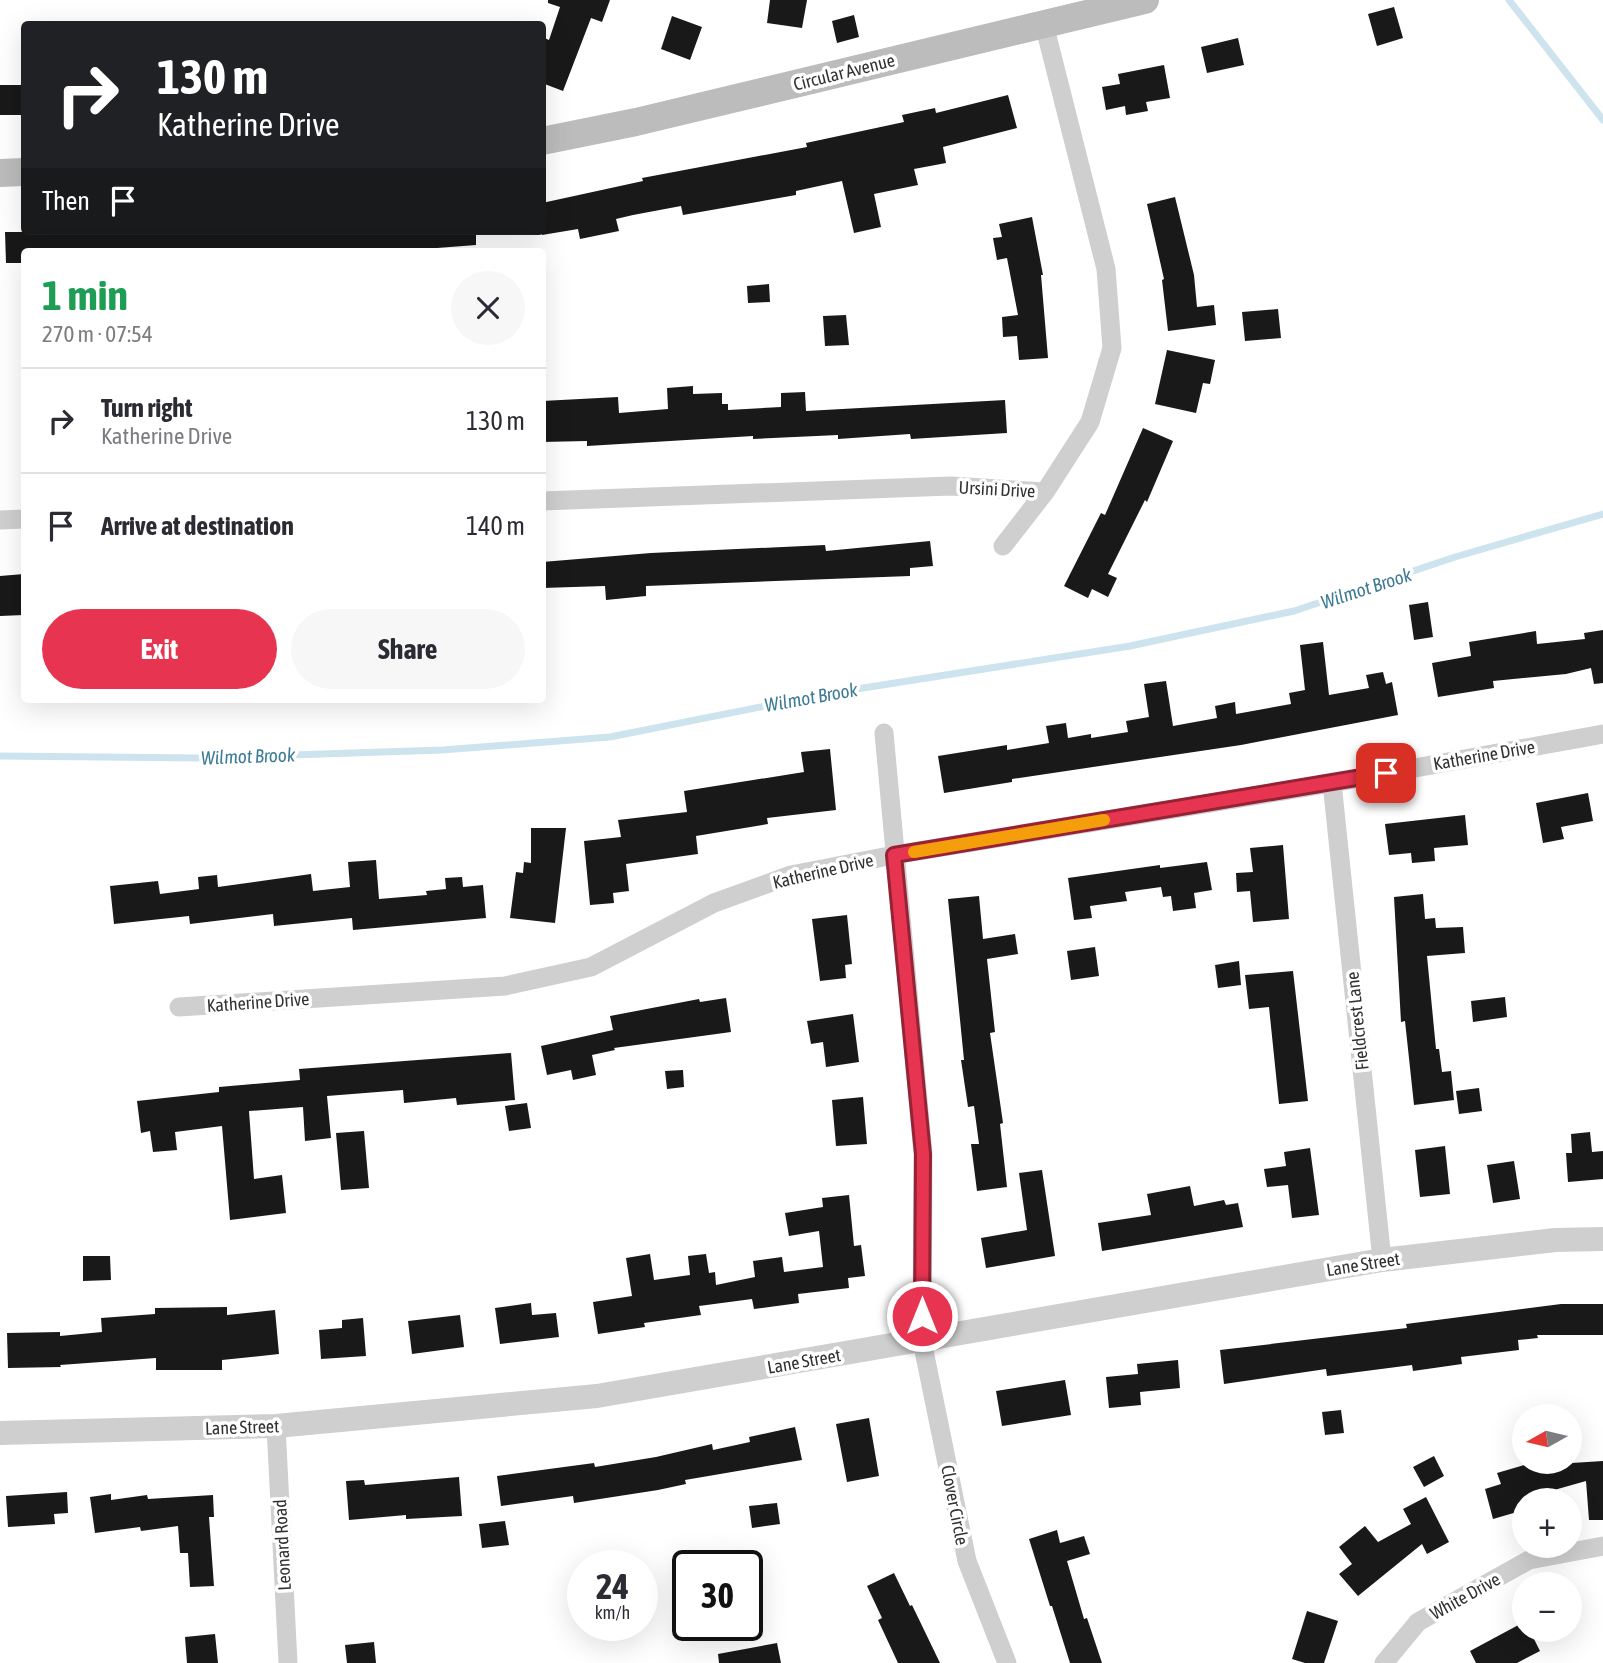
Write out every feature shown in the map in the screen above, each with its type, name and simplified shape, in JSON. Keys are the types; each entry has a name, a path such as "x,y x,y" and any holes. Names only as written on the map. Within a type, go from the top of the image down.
{"main road":[{"name":"Circular Avenue","path":"546,140 636,122 1126,2"},
{"path":"0,173 21,172"}],"street":[{"name":"Ursini Drive","path":"546,501 951,486 1045,492 1090,422 1112,348 1106,269 1044,24"},
{"path":"1003,546 1045,492"},
{"path":"0,520 21,519"},
{"name":"Clover Circle","path":"884,733 923,1154 922,1341 967,1561 1007,1663"},
{"name":"Katherine Drive","path":"179,1007 505,986 591,967 714,903 791,875 1603,734"},
{"name":"Fieldcrest Lane","path":"1332,783 1382,1260"},
{"name":"Lane Street","path":"0,1433 276,1426 597,1396 1382,1260 1555,1240 1603,1239"},
{"name":"Leonard Road","path":"276,1426 288,1663"},
{"name":"White Drive","path":"1384,1663 1418,1622 1529,1560 1603,1546"}],"building":[{"path":"548,0 610,0 602,22 591,18 563,91 546,85 546,39 549,40 560,7 548,3"},
{"path":"770,0 807,0 802,28 767,23"},
{"path":"1394,7 1403,38 1377,46 1368,14"},
{"path":"854,15 859,37 837,43 832,21"},
{"path":"672,16 702,27 690,60 661,49"},
{"path":"1238,38 1244,65 1207,73 1201,47"},
{"path":"1164,65 1170,98 1146,102 1148,111 1126,115 1125,106 1106,110 1102,87 1120,84 1118,74"},
{"path":"0,85 21,85 21,115 0,115"},
{"path":"1008,95 1017,128 943,147 946,163 914,169 918,185 874,194 881,227 854,233 842,181 796,191 796,195 683,215 681,206 633,215 616,219 619,231 580,239 578,229 546,234 546,202 643,181 642,178 807,147 806,143 904,122 902,115 935,108 936,113"},
{"path":"1175,197 1194,275 1197,307 1214,305 1216,325 1168,331 1164,279 1147,204"},
{"path":"1032,217 1043,275 1048,358 1019,360 1017,336 1003,337 1002,317 1018,315 1007,258 997,260 993,238 1002,237 999,224"},
{"path":"5,232 21,232 21,235 476,235 476,245 437,248 21,248 21,263 6,263"},
{"path":"769,284 770,302 748,303 747,286"},
{"path":"1278,309 1281,338 1245,341 1242,312"},
{"path":"846,315 849,345 825,346 823,316"},
{"path":"1167,350 1215,360 1210,384 1203,383 1196,413 1155,404"},
{"path":"693,386 693,394 722,393 722,404 728,404 728,410 781,407 781,393 805,392 806,411 1005,400 1007,433 911,439 910,434 838,439 838,435 753,439 753,436 587,446 587,441 546,442 546,401 618,397 619,413 668,409 667,388"},
{"path":"1143,428 1173,441 1147,502 1145,500 1108,574 1117,578 1108,597 1092,589 1088,598 1064,586 1101,513 1105,515"},
{"path":"930,541 933,566 910,568 910,576 646,586 646,596 606,600 605,586 546,588 546,562 651,553 825,545 826,551"},
{"path":"21,574 21,615 0,616 0,576"},
{"path":"1428,602 1433,637 1414,640 1409,605"},
{"path":"1603,630 1603,683 1594,684 1591,668 1566,674 1493,681 1494,688 1438,697 1432,663 1471,656 1469,642 1536,631 1537,644 1585,639 1584,633"},
{"path":"1323,642 1329,695 1369,688 1366,675 1383,672 1386,684 1392,682 1398,715 1241,745 1012,779 1012,782 944,793 938,756 1007,745 1007,750 1049,743 1046,726 1066,723 1068,738 1091,734 1091,738 1128,732 1126,721 1149,717 1144,684 1166,681 1173,726 1217,718 1215,706 1235,702 1236,714 1291,704 1289,693 1305,690 1300,645"},
{"path":"830,749 836,810 767,818 768,824 696,836 698,854 626,864 629,891 613,893 614,903 590,905 584,841 621,837 618,820 687,812 684,791 804,772 801,752"},
{"path":"1588,793 1593,821 1561,827 1564,839 1543,843 1536,803"},
{"path":"1465,815 1468,845 1434,848 1435,861 1412,863 1411,853 1389,855 1385,824"},
{"path":"531,828 566,828 555,923 510,918 516,872 523,873 524,862 531,863"},
{"path":"1283,845 1289,919 1253,922 1250,891 1237,892 1236,873 1253,872 1250,848"},
{"path":"376,860 379,899 427,895 426,891 446,889 445,878 462,877 463,887 483,885 486,918 353,930 352,918 274,926 273,914 190,924 189,916 114,924 110,886 158,881 160,894 199,889 198,877 217,875 218,887 311,874 313,891 350,887 348,862"},
{"path":"1207,862 1212,890 1194,893 1196,908 1173,911 1171,896 1163,897 1161,887 1125,892 1127,901 1090,906 1092,918 1074,920 1068,878 1160,865 1160,868"},
{"path":"1423,894 1425,919 1435,918 1436,928 1463,927 1465,953 1427,956 1436,1049 1439,1049 1442,1072 1451,1071 1454,1100 1414,1105 1405,1021 1401,1022 1394,897"},
{"path":"979,896 983,939 1015,934 1018,954 987,959 995,1032 990,1033 1003,1123 1000,1124 1007,1187 977,1191 971,1144 979,1144 974,1106 968,1107 961,1060 964,1060 948,899"},
{"path":"847,915 852,964 845,965 846,978 820,981 812,919"},
{"path":"1095,947 1099,976 1071,980 1067,951"},
{"path":"1239,961 1241,985 1218,988 1215,965"},
{"path":"1293,971 1308,1101 1279,1104 1269,1007 1249,1009 1245,975"},
{"path":"1505,997 1507,1017 1473,1022 1471,1001"},
{"path":"726,998 731,1032 614,1048 615,1050 592,1055 596,1075 573,1080 571,1070 547,1075 541,1046 613,1030 610,1016 699,999 700,1002"},
{"path":"853,1014 859,1062 826,1067 823,1042 811,1044 807,1021"},
{"path":"511,1053 515,1100 457,1105 456,1098 404,1103 403,1090 327,1096 331,1138 305,1141 303,1107 249,1111 254,1179 282,1175 286,1213 230,1220 222,1126 175,1132 177,1150 153,1152 150,1131 141,1133 137,1101 219,1092 219,1087 300,1080 299,1069"},
{"path":"683,1070 684,1087 667,1089 665,1071"},
{"path":"1479,1088 1482,1111 1459,1114 1456,1091"},
{"path":"863,1097 867,1144 836,1146 832,1100"},
{"path":"527,1103 531,1128 509,1131 505,1106"},
{"path":"364,1131 369,1188 341,1190 336,1133"},
{"path":"1590,1132 1592,1152 1603,1151 1603,1179 1568,1182 1566,1153 1572,1153 1571,1134"},
{"path":"1445,1146 1450,1194 1420,1197 1415,1150"},
{"path":"1310,1148 1319,1215 1292,1218 1288,1185 1267,1187 1264,1169 1286,1166 1284,1152"},
{"path":"1514,1161 1520,1199 1493,1203 1487,1165"},
{"path":"1042,1170 1055,1256 986,1268 981,1238 1027,1230 1019,1173"},
{"path":"1190,1186 1194,1206 1224,1200 1226,1205 1238,1203 1243,1227 1102,1251 1098,1223 1151,1215 1147,1194"},
{"path":"849,1195 854,1246 861,1245 865,1276 848,1278 849,1288 798,1294 799,1303 754,1309 752,1299 699,1306 701,1315 644,1323 645,1327 598,1334 593,1302 632,1296 626,1258 650,1254 654,1280 690,1275 688,1256 706,1254 709,1273 715,1272 716,1285 755,1277 753,1261 782,1257 784,1272 823,1267 819,1231 789,1236 785,1213 823,1207 822,1198"},
{"path":"83,1256 110,1256 111,1280 83,1281"},
{"path":"531,1303 532,1315 556,1313 559,1337 500,1344 495,1308"},
{"path":"1561,1304 1603,1304 1603,1335 1537,1335 1538,1338 1518,1340 1519,1350 1461,1357 1462,1364 1413,1371 1412,1365 1327,1376 1326,1369 1224,1384 1220,1350 1407,1328 1406,1324"},
{"path":"227,1307 227,1315 275,1310 279,1354 222,1360 222,1370 156,1370 156,1358 60,1365 61,1367 8,1368 7,1333 60,1332 60,1336 102,1332 101,1318 155,1314 155,1308"},
{"path":"460,1315 464,1347 412,1354 408,1321"},
{"path":"363,1318 366,1356 321,1359 319,1330 342,1328 342,1320"},
{"path":"1178,1360 1180,1388 1140,1392 1141,1405 1109,1408 1106,1377 1138,1374 1137,1364"},
{"path":"1065,1380 1071,1415 1002,1426 996,1391"},
{"path":"1341,1410 1344,1433 1325,1435 1322,1412"},
{"path":"869,1418 879,1476 847,1482 836,1424"},
{"path":"795,1427 802,1460 685,1480 686,1484 658,1490 574,1503 573,1496 501,1506 497,1476 594,1463 595,1467 712,1444 713,1450 750,1442 749,1437"},
{"path":"1434,1456 1444,1476 1424,1487 1413,1467"},
{"path":"1603,1461 1603,1520 1589,1520 1586,1481 1561,1488 1512,1488 1512,1513 1493,1519 1485,1489 1501,1484 1497,1473 1512,1469 1512,1474 1582,1474 1582,1462"},
{"path":"459,1477 462,1516 406,1519 406,1515 349,1520 346,1481 364,1480 365,1485"},
{"path":"67,1492 68,1513 54,1514 55,1524 8,1527 6,1496"},
{"path":"111,1494 111,1500 147,1495 148,1499 213,1495 214,1517 209,1517 214,1586 190,1587 188,1553 180,1553 178,1526 141,1531 140,1527 95,1533 90,1497"},
{"path":"1426,1497 1449,1542 1427,1554 1422,1544 1358,1596 1339,1574 1352,1564 1339,1547 1365,1526 1378,1542 1411,1524 1403,1509"},
{"path":"777,1503 780,1524 752,1528 749,1506"},
{"path":"505,1521 509,1545 482,1548 479,1524"},
{"path":"1057,1530 1060,1543 1084,1536 1090,1554 1067,1561 1084,1619 1087,1618 1102,1663 1070,1663 1050,1606 1029,1539"},
{"path":"894,1573 940,1663 898,1663 878,1620 882,1618 867,1586"},
{"path":"1307,1611 1338,1621 1324,1663 1305,1663 1292,1659"},
{"path":"1512,1628 1512,1642 1536,1642 1540,1651 1517,1663 1476,1663 1470,1651"},
{"path":"215,1634 218,1663 187,1663 185,1637"},
{"path":"374,1642 376,1663 347,1663 345,1645"},
{"path":"777,1643 781,1663 719,1663 718,1654"}],"waterway":[{"path":"1509,0 1603,120"},
{"name":"Wilmot Brook","path":"0,756 200,758 442,750 610,737 825,694 1130,646 1294,611 1455,557 1603,514"}],"slow traffic":[{"path":"914,852 1104,820"}],"route":[{"path":"922,1316 923,1154 894,855 1386,773"}]}
